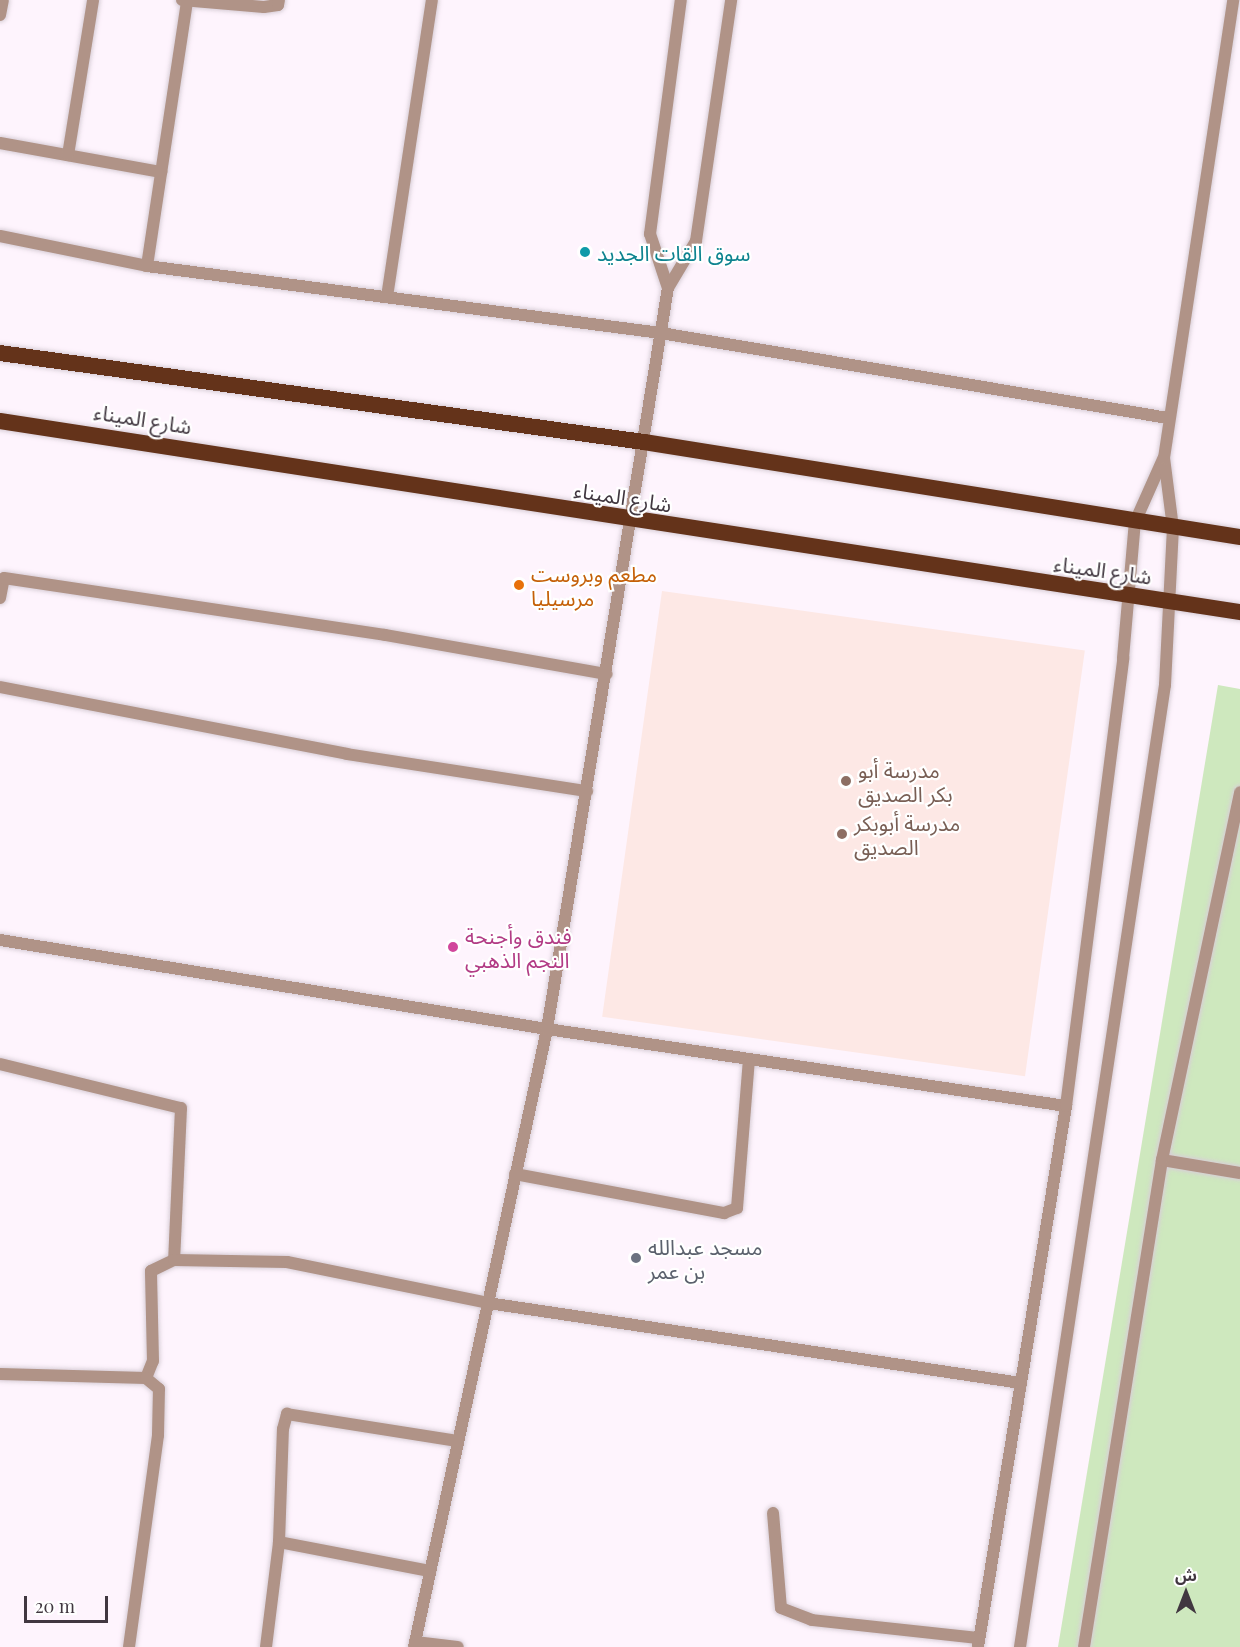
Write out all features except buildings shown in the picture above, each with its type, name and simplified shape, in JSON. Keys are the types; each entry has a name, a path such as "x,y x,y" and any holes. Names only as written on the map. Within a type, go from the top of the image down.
{"highway":[{"name":"شارع الميناء","path":"0,353 644,442 1240,537"},
{"name":"شارع الميناء","path":"0,421 111,435 633,521 1240,612"}],"street":[{"path":"0,15 3,0"},
{"path":"68,155 93,0"},
{"path":"147,266 185,0 264,7 278,5 279,0"},
{"path":"387,297 432,0"},
{"path":"668,288 650,234 681,0"},
{"path":"458,1647 415,1644 547,1029 633,521 668,288 696,241 731,0"},
{"path":"1020,1647 1165,685 1173,528 1164,458 1168,418 1233,0"},
{"path":"0,143 161,172"},
{"path":"0,236 147,266 661,333 1168,418"},
{"path":"773,1513 781,1608 812,1620 978,1643 1066,1106 1123,658 1125,595 1135,522 1164,458"},
{"path":"0,598 4,578 385,635 607,674"},
{"path":"0,687 347,754 587,791"},
{"path":"1084,1647 1162,1160 1240,792"},
{"path":"0,940 547,1029 1066,1106"},
{"path":"515,1174 724,1213 737,1208 749,1059"},
{"path":"0,1064 181,1108 174,1260"},
{"path":"1162,1160 1240,1173"},
{"path":"146,1378 153,1361 151,1271 174,1260 287,1262 488,1303 1021,1383"},
{"path":"0,1374 146,1378 159,1389 158,1435 129,1647"},
{"path":"266,1647 279,1542 283,1429 288,1414 458,1441"},
{"path":"279,1542 430,1571"}],"shaded area":[{"name":"مدرسة أبوبكر الصديق","path":"662,591 1085,650 1025,1076 602,1017"}],"green space":[{"path":"1218,685 1240,689 1240,1647 1058,1647"}],"place":[{"name":"سوق القات الجديد","path":"585,252"},
{"name":"مطعم وبروست مرسيليا","path":"519,585"},
{"name":"مدرسة أبو بكر الصديق","path":"846,781"},
{"name":"مدرسة أبوبكر الصديق","path":"842,834"},
{"name":"فندق وأجنحة النجم الذهبي","path":"453,947"},
{"name":"مسجد عبدالله بن عمر","path":"636,1258"}]}
